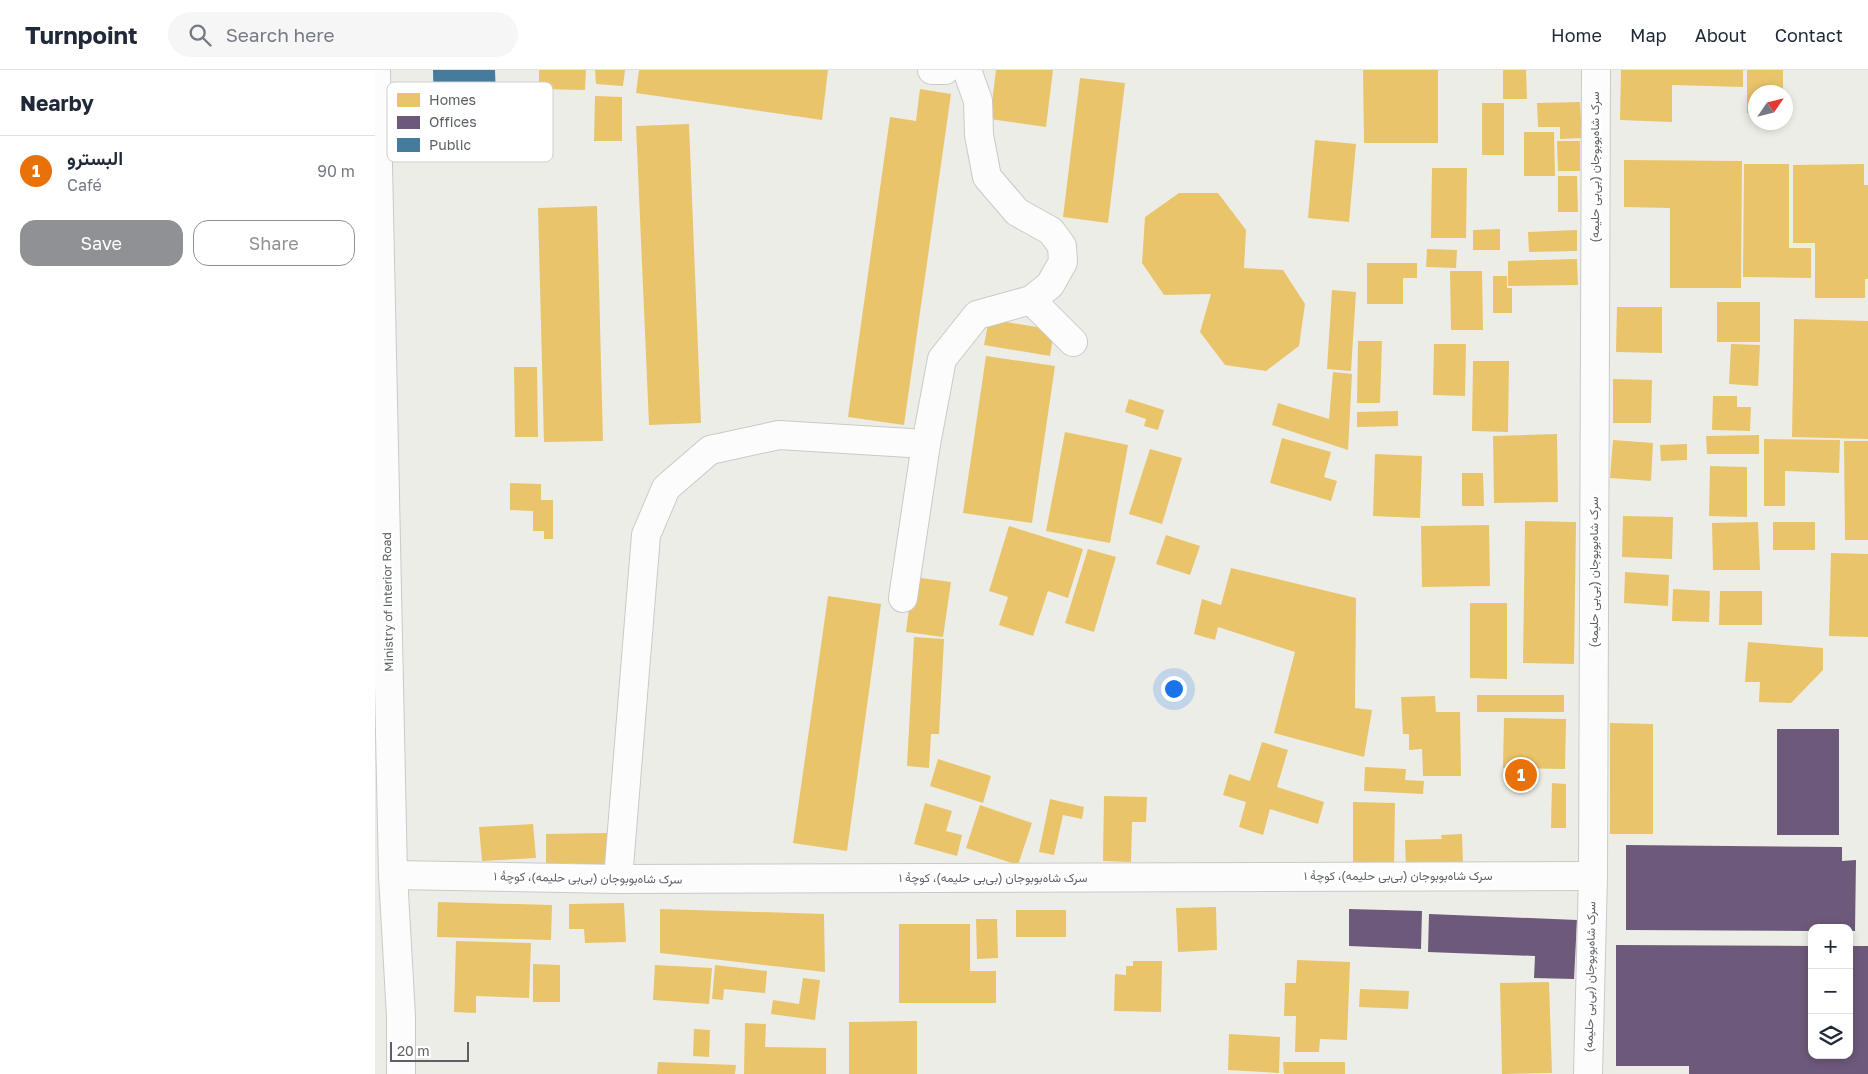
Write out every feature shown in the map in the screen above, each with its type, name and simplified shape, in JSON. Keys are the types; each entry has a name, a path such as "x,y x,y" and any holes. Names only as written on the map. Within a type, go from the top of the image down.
{"street":[{"name":"Ministry of Interior Road","path":"376,70 380,496 393,874 401,1017 401,1074"},
{"path":"932,70 945,70"},
{"path":"903,598 926,444 942,359 977,315 1031,300 1050,285 1063,262 1062,246 1051,231 1017,212 987,177 979,135 978,102 967,70"},
{"name":"سرک شاه‌بوبوجان (بی‌بی حلیمه)","path":"1588,1074 1593,876 1596,70"},
{"path":"1031,300 1073,342"},
{"path":"617,879 646,535 666,488 710,450 779,435 926,444"},
{"name":"سرک شاه‌بوبوجان (بی‌بی حلیمه)، کوچۀ ۱","path":"393,874 617,879 1593,876"}],"building: Homes":[{"path":"539,70 586,70 585,90 553,89 553,82 539,82"},
{"path":"595,70 625,70 623,86 596,84"},
{"path":"639,70 828,70 822,120 636,93"},
{"path":"996,70 1053,70 1046,127 990,119"},
{"path":"1363,70 1438,70 1438,143 1364,143"},
{"path":"1503,70 1526,70 1527,99 1503,99"},
{"path":"1621,70 1743,70 1743,87 1672,85 1672,122 1620,120"},
{"path":"1747,70 1783,70 1783,85 1748,85 1747,113"},
{"path":"1080,78 1125,83 1108,223 1063,217"},
{"path":"920,89 951,94 904,425 848,417 890,117 916,121"},
{"path":"595,96 622,97 622,141 594,141"},
{"path":"1580,102 1582,138 1560,139 1560,127 1538,127 1537,103"},
{"path":"1482,103 1504,103 1504,155 1482,155"},
{"path":"689,124 701,423 649,425 636,126"},
{"path":"1524,132 1554,132 1555,176 1524,176"},
{"path":"1315,140 1356,144 1349,222 1308,218"},
{"path":"1557,141 1580,141 1580,171 1558,171"},
{"path":"1624,160 1742,161 1741,288 1670,288 1670,208 1624,207"},
{"path":"1744,164 1789,164 1789,248 1811,248 1811,278 1743,277"},
{"path":"1864,164 1864,185 1868,185 1868,279 1865,279 1865,298 1815,298 1815,243 1793,243 1793,165"},
{"path":"1432,168 1467,168 1466,238 1431,238"},
{"path":"1558,176 1577,176 1578,212 1558,212"},
{"path":"1179,193 1218,193 1246,230 1244,268 1283,270 1305,304 1299,346 1266,371 1225,365 1200,332 1211,294 1164,295 1142,263 1145,217"},
{"path":"597,206 603,441 544,442 538,208"},
{"path":"1500,229 1500,250 1473,250 1473,230"},
{"path":"1577,230 1577,251 1529,252 1528,232"},
{"path":"1427,249 1457,250 1456,268 1426,267"},
{"path":"1577,259 1578,285 1508,286 1508,261"},
{"path":"1367,263 1417,263 1417,278 1403,278 1403,304 1367,304"},
{"path":"1450,271 1482,271 1483,330 1451,330"},
{"path":"1493,276 1507,276 1507,288 1512,288 1512,313 1493,313"},
{"path":"1332,290 1356,292 1351,371 1327,369"},
{"path":"1717,302 1760,302 1760,342 1717,342"},
{"path":"1617,307 1662,307 1662,353 1616,352"},
{"path":"989,319 1054,330 1050,356 984,345"},
{"path":"1794,319 1868,321 1868,439 1792,437"},
{"path":"1358,341 1382,341 1380,403 1357,403"},
{"path":"1434,344 1466,344 1465,396 1433,395"},
{"path":"1731,344 1760,345 1758,386 1729,384"},
{"path":"986,356 1055,366 1032,523 963,513"},
{"path":"1473,361 1509,361 1508,432 1472,431"},
{"path":"514,367 537,367 538,437 515,437"},
{"path":"1333,372 1352,374 1348,450 1272,425 1278,403 1329,419"},
{"path":"1613,379 1652,380 1651,423 1613,423"},
{"path":"1713,396 1737,396 1737,407 1751,407 1750,431 1712,430"},
{"path":"1129,399 1164,410 1158,430 1144,426 1146,419 1125,412"},
{"path":"1398,411 1398,426 1357,427 1357,412"},
{"path":"1065,432 1128,445 1110,543 1046,531"},
{"path":"1557,434 1558,502 1494,503 1493,436"},
{"path":"1759,435 1759,454 1707,454 1706,436"},
{"path":"1282,438 1331,452 1324,477 1337,481 1331,501 1270,483"},
{"path":"1764,439 1840,440 1839,473 1785,471 1785,506 1764,506"},
{"path":"1613,440 1653,443 1651,481 1610,478"},
{"path":"1844,441 1868,441 1868,540 1845,540"},
{"path":"1687,444 1687,460 1661,461 1660,445"},
{"path":"1150,449 1182,458 1162,524 1129,514"},
{"path":"1375,454 1422,456 1420,518 1373,516"},
{"path":"1710,466 1747,467 1747,517 1709,516"},
{"path":"1462,473 1483,473 1484,506 1462,506"},
{"path":"510,483 541,484 541,500 553,500 553,539 544,539 544,531 533,531 533,511 510,510"},
{"path":"1623,516 1673,517 1672,559 1622,557"},
{"path":"1525,521 1576,522 1574,664 1523,663"},
{"path":"1758,522 1760,570 1713,570 1712,523"},
{"path":"1773,522 1815,522 1815,550 1773,550"},
{"path":"1489,525 1490,586 1422,587 1421,526"},
{"path":"1009,526 1083,549 1068,598 1048,591 1033,636 999,625 1008,597 989,591"},
{"path":"1166,535 1200,546 1190,575 1156,564"},
{"path":"1088,549 1116,557 1094,632 1065,623"},
{"path":"1831,553 1868,554 1868,637 1829,636"},
{"path":"1231,568 1356,598 1355,708 1372,710 1364,757 1274,733 1295,652 1218,627 1215,640 1194,634 1202,599 1221,605"},
{"path":"1625,572 1669,575 1668,606 1624,603"},
{"path":"913,577 951,582 943,637 906,632"},
{"path":"1673,589 1710,591 1709,622 1672,621"},
{"path":"1720,591 1762,591 1762,625 1719,625"},
{"path":"828,596 881,604 847,851 793,843"},
{"path":"1470,603 1507,603 1507,679 1470,678"},
{"path":"914,637 944,639 939,734 931,734 929,768 907,766"},
{"path":"1748,642 1823,648 1823,670 1791,703 1759,702 1760,682 1745,682"},
{"path":"1477,695 1564,695 1564,712 1477,712"},
{"path":"1435,696 1436,712 1460,712 1461,776 1423,776 1422,749 1409,750 1409,734 1403,734 1401,697"},
{"path":"1504,718 1566,719 1565,769 1503,768"},
{"path":"1610,723 1653,724 1653,834 1610,834"},
{"path":"1262,742 1288,750 1277,787 1324,802 1318,824 1270,809 1263,835 1239,827 1246,802 1223,795 1229,774 1250,781"},
{"path":"938,759 991,776 983,803 930,786"},
{"path":"1365,767 1406,769 1405,780 1424,781 1423,794 1364,791"},
{"path":"1552,783 1566,784 1566,828 1551,828"},
{"path":"1104,796 1147,797 1146,822 1132,822 1131,862 1103,861"},
{"path":"1050,799 1084,807 1082,819 1063,815 1054,855 1039,852"},
{"path":"1353,802 1395,803 1394,867 1353,867"},
{"path":"925,803 952,811 946,831 962,835 957,856 914,844"},
{"path":"980,805 1032,823 1018,865 966,848"},
{"path":"533,824 536,858 482,861 479,827"},
{"path":"607,833 609,875 575,876 575,863 546,863 546,834"},
{"path":"1462,834 1463,867 1406,868 1405,840 1442,839 1441,835"},
{"path":"438,902 552,905 551,940 437,937"},
{"path":"624,903 626,942 585,943 584,929 569,929 569,904"},
{"path":"1216,907 1217,950 1178,952 1176,908"},
{"path":"660,909 824,914 825,972 660,953"},
{"path":"1016,910 1066,910 1066,937 1016,937"},
{"path":"976,919 997,919 998,958 977,959"},
{"path":"899,924 970,924 970,971 996,971 996,1003 899,1003"},
{"path":"456,941 531,943 529,998 476,996 476,1013 454,1012"},
{"path":"1297,960 1350,962 1347,1040 1320,1039 1319,1052 1295,1052 1296,1016 1284,1016 1285,983 1296,983"},
{"path":"1133,961 1162,961 1161,1012 1114,1011 1115,974 1126,975 1126,966 1133,966"},
{"path":"533,964 560,965 560,1002 533,1002"},
{"path":"655,965 712,968 709,1004 653,1000"},
{"path":"715,965 767,971 765,993 724,989 723,1000 712,999"},
{"path":"803,978 820,980 815,1020 771,1014 773,1000 799,1004"},
{"path":"1549,982 1552,1073 1502,1074 1500,983"},
{"path":"1360,989 1409,991 1408,1009 1359,1007"},
{"path":"917,1021 917,1074 849,1074 849,1022"},
{"path":"745,1023 766,1024 765,1047 826,1048 826,1074 744,1074"},
{"path":"694,1029 710,1030 709,1057 693,1056"},
{"path":"1229,1034 1280,1037 1279,1073 1228,1070"},
{"path":"658,1062 736,1065 735,1074 657,1074"},
{"path":"1283,1062 1345,1062 1345,1074 1284,1074"}],"building: Offices":[{"path":"1777,729 1839,729 1839,835 1777,835"},
{"path":"1626,845 1842,847 1842,861 1856,860 1855,931 1853,931 1853,924 1808,924 1808,931 1626,930"},
{"path":"1349,909 1422,911 1421,949 1349,946"},
{"path":"1429,914 1577,920 1574,979 1534,978 1535,956 1428,952"},
{"path":"1616,945 1808,946 1808,1059 1853,1059 1853,946 1868,946 1868,1074 1689,1074 1689,1066 1616,1066"}],"building: Public":[{"path":"433,70 495,70 495,82 433,82"}],"place":[{"name":"البسترو","path":"1521,775"}]}
